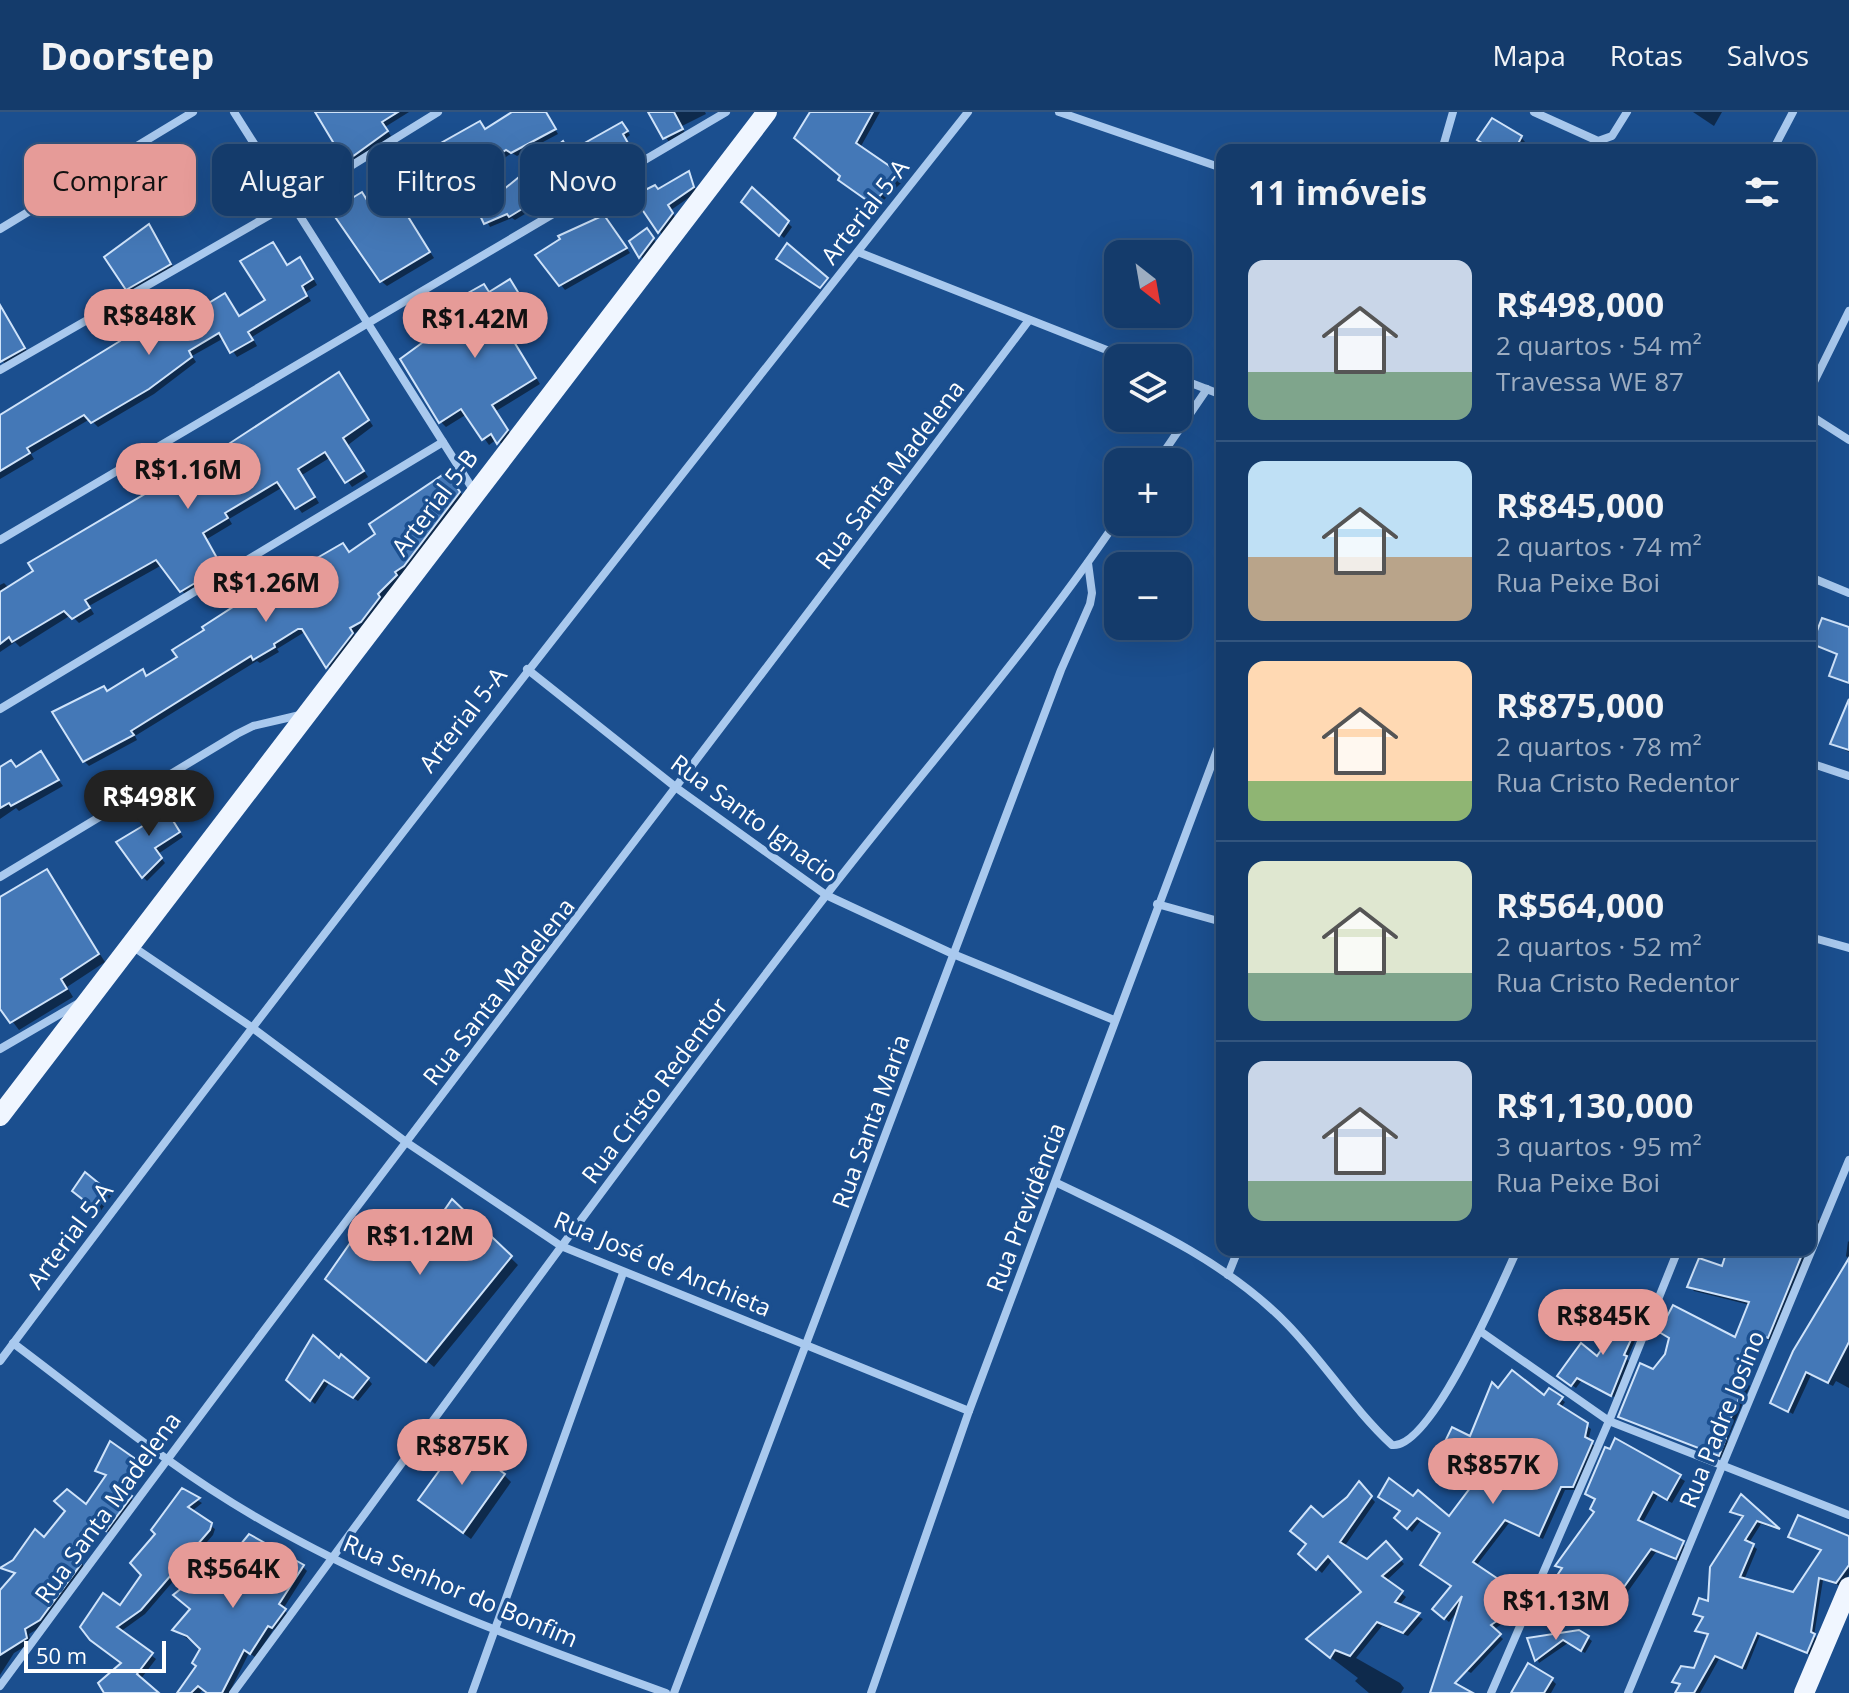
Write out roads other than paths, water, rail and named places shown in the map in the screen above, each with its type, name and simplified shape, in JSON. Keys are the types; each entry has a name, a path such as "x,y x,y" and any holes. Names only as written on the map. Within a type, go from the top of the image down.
{"main road":[{"name":"Arterial 5-B","path":"0,1116 86,999 767,112"},
{"path":"1804,1693 1849,1587"}],"street":[{"path":"0,229 193,112"},
{"path":"234,112 254,144"},
{"path":"352,165 438,112"},
{"path":"0,540 366,321 726,112"},
{"name":"Arterial 5-A","path":"0,1361 250,1026 527,669 968,112"},
{"path":"1059,112 1216,166"},
{"path":"1444,144 1453,112"},
{"path":"1534,112 1598,141 1612,136 1627,112"},
{"path":"1776,144 1793,112"},
{"path":"0,370 268,216"},
{"path":"299,216 475,492"},
{"path":"858,252 1104,349"},
{"path":"1816,378 1849,311"},
{"name":"Rua Santa Madelena","path":"0,1686 167,1459 678,789 1029,320"},
{"path":"1192,383 1216,393"},
{"path":"1167,448 1207,389"},
{"path":"1816,419 1849,440"},
{"path":"0,709 443,442"},
{"name":"Rua Cristo Redentor","path":"233,1693 561,1246 826,895 958,735 1106,536"},
{"name":"Rua Santa Maria","path":"674,1693 953,954 1090,604 1092,593 1088,563"},
{"path":"1816,579 1849,593"},
{"name":"Rua Santo Ignacio","path":"527,669 678,789 826,895 953,954 1114,1020"},
{"path":"0,877 237,734 253,726 305,714"},
{"name":"Rua Previdência","path":"871,1693 969,1411 1216,754"},
{"path":"1816,765 1849,776"},
{"path":"1157,904 1216,920"},
{"path":"1816,939 1849,948"},
{"name":"Rua José de Anchieta","path":"129,944 250,1026 406,1142 561,1246 969,1411"},
{"path":"0,1049 86,999"},
{"name":"Rua Padre Josino","path":"1816,1241 1849,1160"},
{"path":"1057,1183 1155,1230 1228,1275 1285,1322 1384,1438 1399,1446 1416,1437 1424,1425 1480,1331 1514,1256"},
{"path":"1228,1275 1236,1256"},
{"path":"1491,1693 1609,1421 1676,1256"},
{"name":"Rua Padre Josino","path":"1628,1693 1810,1256"},
{"path":"472,1693 623,1273"},
{"path":"1480,1331 1609,1421 1849,1515"},
{"name":"Rua Senhor do Bonfim","path":"13,1343 167,1459 254,1516 333,1557 495,1631 666,1693"}]}
